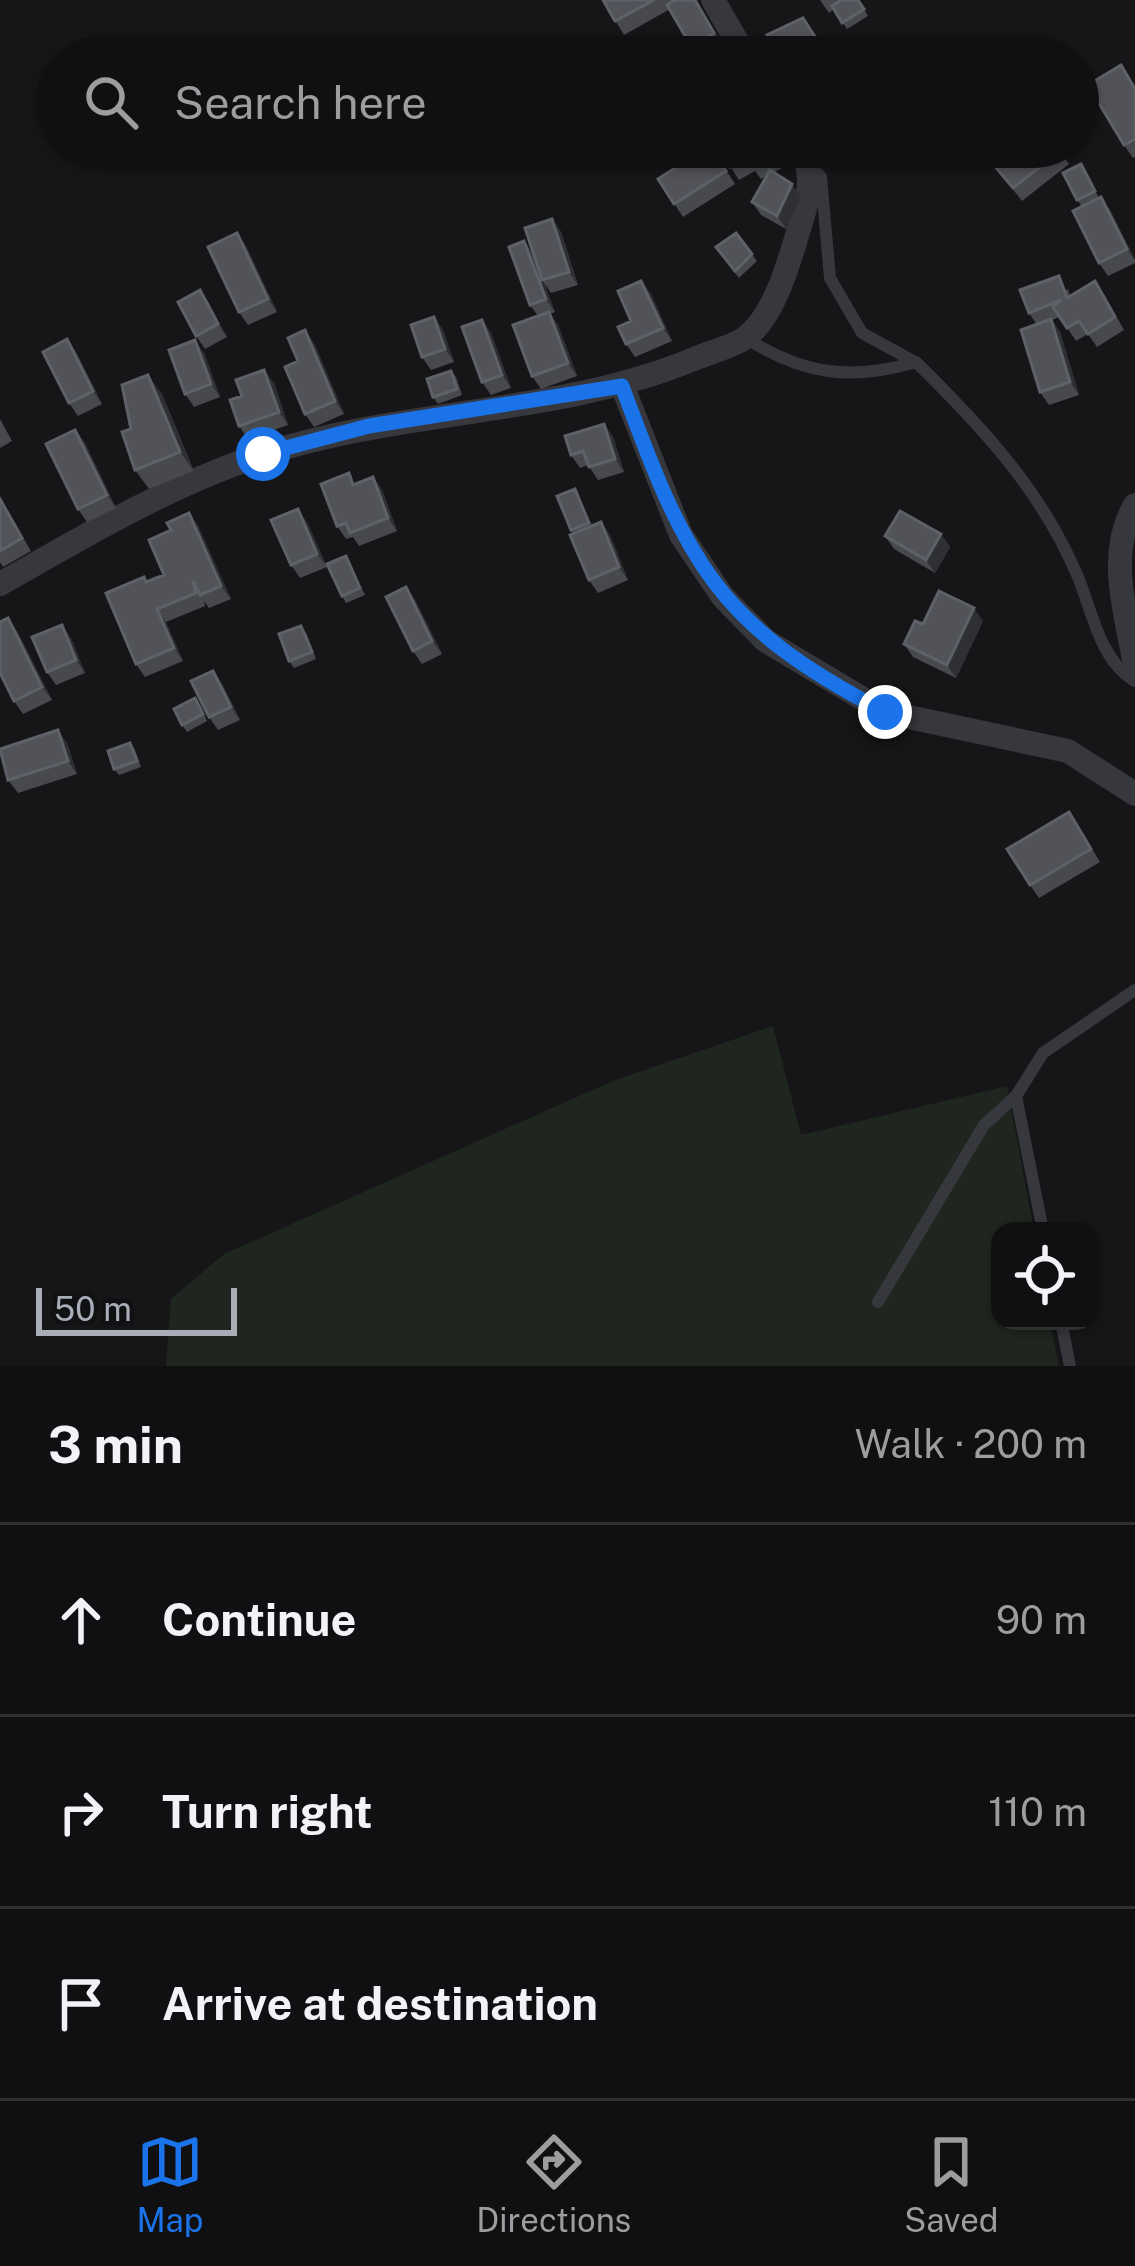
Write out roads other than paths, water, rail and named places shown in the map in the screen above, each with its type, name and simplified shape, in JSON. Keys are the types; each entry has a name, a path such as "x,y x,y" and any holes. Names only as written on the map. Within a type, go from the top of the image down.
{"street":[{"path":"713,0 734,36"},
{"path":"0,584 157,496 263,454 369,426 622,386 745,338 767,309 788,266 804,168"},
{"path":"622,386 681,535 723,597 766,641 885,712 1068,751 1135,794"},
{"path":"1135,505 1122,533 1120,561 1135,665"}],"lane":[{"path":"814,168 821,177 830,278 862,333 916,362 1023,475 1076,572 1106,649 1135,681"},
{"path":"745,338 782,361 823,370 869,376 916,362"},
{"path":"878,1302 984,1125 1016,1096 1043,1053 1135,990"},
{"path":"1016,1096 1041,1222"},
{"path":"1063,1330 1070,1366"}]}
